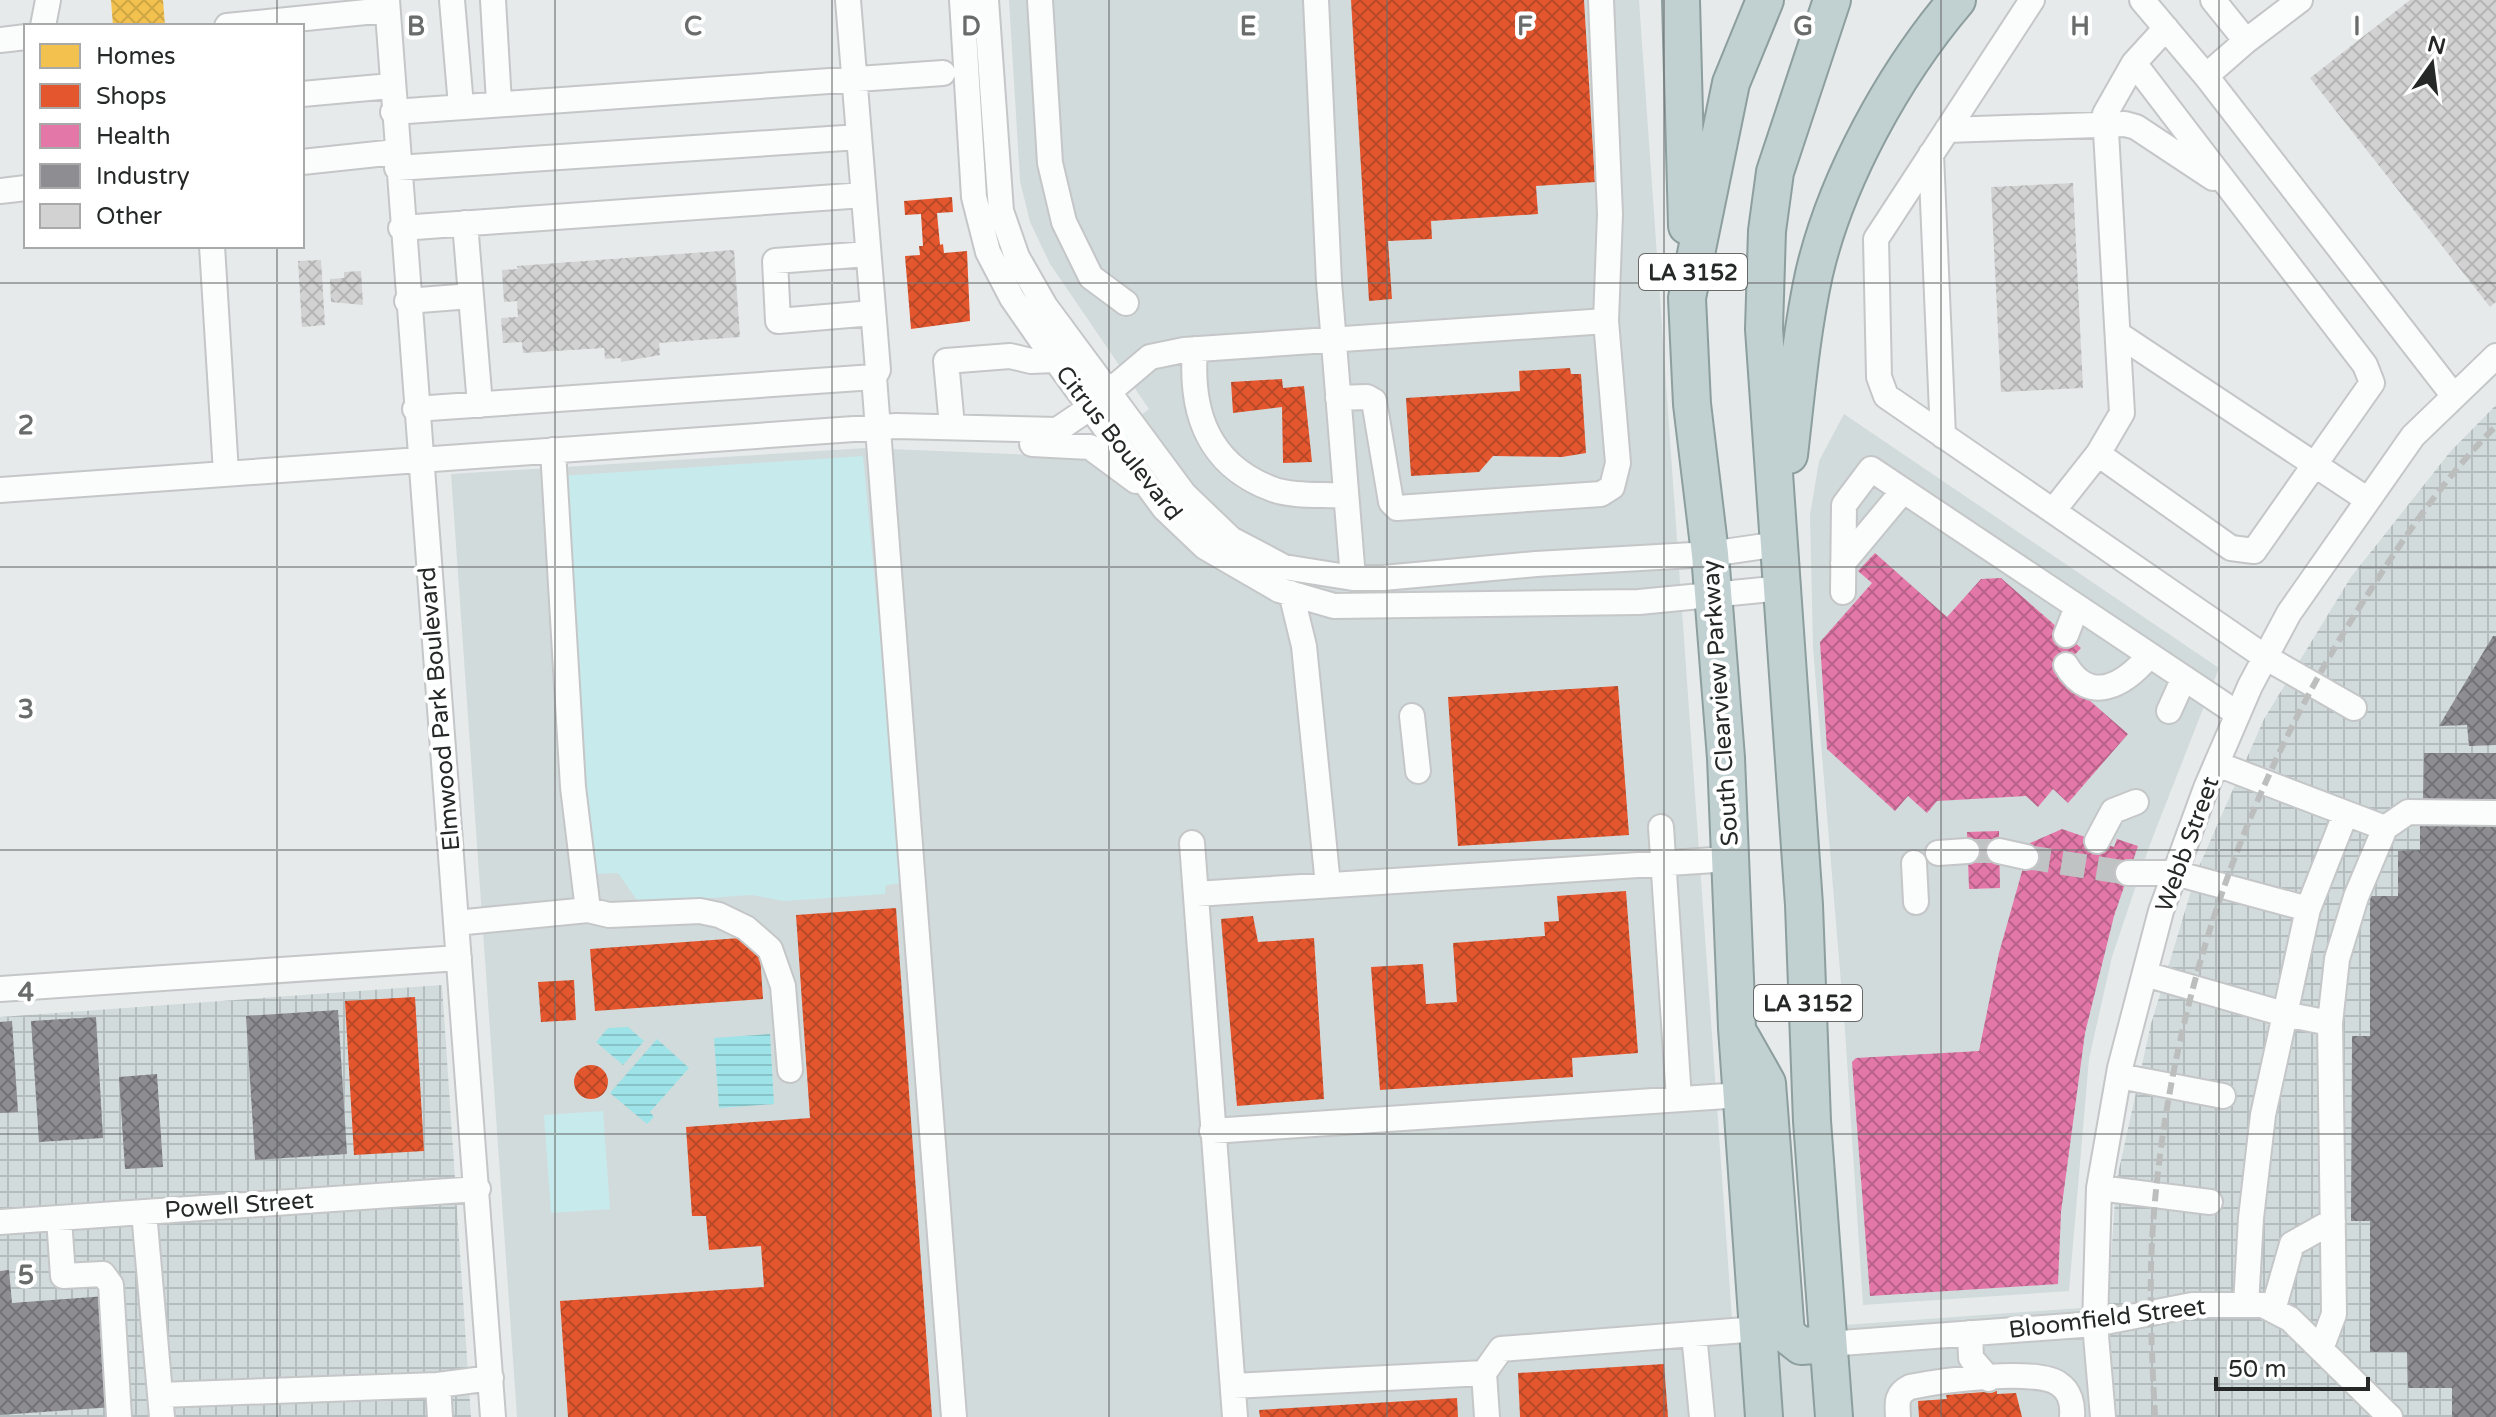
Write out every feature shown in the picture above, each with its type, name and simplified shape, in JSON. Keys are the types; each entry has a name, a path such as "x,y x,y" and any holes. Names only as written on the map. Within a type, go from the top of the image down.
{"highway":[{"path":"1681,0 1687,298"},
{"name":"South Clearview Parkway","path":"1764,1417 1741,1095 1713,594 1692,404 1687,298 1731,83 1765,0"},
{"name":"LA 3152","path":"1832,0 1775,172 1767,231 1764,329 1804,905 1812,1121 1834,1417"},
{"path":"1779,544 1804,325 1815,270 1841,195 1889,94 1957,0"},
{"path":"1737,1028 1767,1083 1786,1334 1801,1346 1828,1344"}],"street":[{"path":"43,24 48,0"},
{"path":"452,0 461,106"},
{"path":"493,0 499,103"},
{"path":"848,0 878,370 874,377 885,427 954,1417"},
{"path":"1040,0 1050,163 1064,222 1091,277 1126,303"},
{"path":"1316,0 1333,340 1353,578"},
{"path":"1338,398 1367,397 1374,401 1391,502 1397,508 1601,494 1612,487 1618,463 1606,321 1610,214 1601,0"},
{"path":"2032,0 1876,239 1879,377 1886,396 2265,657 2354,708"},
{"path":"2142,0 2206,76 2453,395"},
{"path":"2213,0 2246,41"},
{"path":"2206,76 2300,0"},
{"name":"Citrus Boulevard","path":"981,1 1001,211 1041,320 1100,400 1184,494 1231,539 1284,567 1353,578 1710,554 1779,544"},
{"path":"240,24 387,2"},
{"name":"Elmwood Park Boulevard","path":"387,2 418,459 478,1189 493,1417"},
{"path":"2053,511 2098,454 2122,413 2105,114 2134,63 2166,28"},
{"path":"0,40 24,37"},
{"path":"2098,454 2231,548 2254,551 2372,383 2365,365 2134,63"},
{"path":"393,112 943,73"},
{"path":"304,94 391,86"},
{"path":"1947,130 2106,125 2136,127 2231,190"},
{"path":"304,162 859,137"},
{"path":"1931,154 1943,436"},
{"path":"0,191 24,188"},
{"path":"401,228 864,195"},
{"path":"465,223 480,405"},
{"path":"212,248 226,473"},
{"path":"868,254 775,261 778,321 873,313"},
{"path":"407,301 471,296"},
{"path":"1010,356 1041,320"},
{"path":"0,490 885,427 1057,430 1100,400 1150,357 1195,349 1606,321"},
{"path":"2118,334 2368,500"},
{"path":"1195,349 1192,385 1204,430 1233,467 1274,490 1346,486 1385,473"},
{"path":"952,426 946,361 1010,356 1031,361 1065,353"},
{"name":"Webb Street","path":"2103,1417 2095,1324 2099,1188 2119,1076 2175,873 2238,714 2289,613 2413,436 2496,356"},
{"path":"415,409 874,377"},
{"name":"Citrus Boulevard","path":"1100,400 1155,496 1205,547 1249,575 1291,593 1334,606 1639,602 1782,588"},
{"path":"885,427 941,440 1090,447 1155,496"},
{"path":"553,450 573,787 588,910"},
{"path":"1843,592 1844,505 1871,469 2076,609 2238,714"},
{"path":"1843,563 1903,491"},
{"path":"1291,593 1304,646 1328,885"},
{"path":"2066,635 2076,609"},
{"path":"2066,665 2079,681 2103,688 2116,686 2133,674 2148,657"},
{"path":"2169,711 2183,680"},
{"path":"1412,716 1418,771"},
{"path":"2217,764 2385,828"},
{"path":"2097,841 2113,811 2136,802"},
{"path":"2321,1349 2334,1314 2330,1023 2337,959 2356,897 2385,828 2408,812 2496,813"},
{"path":"2246,1305 2251,1218 2263,1115 2308,909 2345,815"},
{"path":"1661,827 1679,1099"},
{"path":"1192,843 1212,1131 1223,1222 1235,1417"},
{"path":"1938,853 1967,851"},
{"path":"1999,851 2026,857"},
{"path":"1196,894 1730,859"},
{"path":"1914,863 1916,902"},
{"path":"2128,873 2175,873 2308,909"},
{"path":"2317,884 2356,897"},
{"path":"456,923 588,910 609,915 700,911 719,915 746,928 770,949 783,986 790,1070"},
{"path":"0,989 459,958"},
{"path":"2145,974 2284,1014 2330,1023"},
{"path":"2119,1076 2223,1096"},
{"path":"1212,1131 1741,1095"},
{"path":"2099,1188 2210,1202"},
{"name":"Powell Street","path":"0,1222 478,1189"},
{"path":"144,1212 161,1406 438,1385 491,1378"},
{"path":"59,1218 63,1276 103,1274 111,1285 119,1417"},
{"path":"2273,1310 2292,1244 2333,1221"},
{"name":"Bloomfield Street","path":"1828,1344 2095,1324 2192,1305 2263,1305 2290,1319 2390,1417"},
{"path":"1487,1417 1484,1373 1501,1349 1758,1329"},
{"path":"1957,1382 1971,1358 1970,1333"},
{"path":"1694,1334 1702,1417"},
{"path":"1971,1358 1989,1379"},
{"path":"1233,1386 1484,1373"},
{"path":"1898,1417 1897,1400 1901,1391 1920,1385 2038,1376 2060,1384 2071,1399 2072,1417"},
{"path":"438,1385 440,1417"}],"shaded area":[{"path":"1009,0 1639,0 1733,1333 2108,1306 2116,1417 517,1417 451,474 866,448 1086,457 1149,409 1050,264 1030,222 1020,181"},
{"path":"2496,405 2496,1417 2116,1417 2108,1306 2116,1183 2151,1024 2197,871 2264,719 2351,577 2450,452"},
{"path":"1844,414 2219,668 2149,847 2112,957 2089,1059 2069,1291 1863,1305 1845,1031 1813,648 1810,515 1819,461"},
{"path":"863,456 903,883 886,885 885,894 784,901 751,895 639,903 618,873 588,874 561,476"},
{"path":"442,985 471,1417 0,1417 0,1017"},
{"path":"603,1111 610,1209 551,1213 544,1115"}],"water":[{"path":"628,1027 644,1041 623,1065 596,1042 608,1028"},
{"path":"770,1034 774,1104 719,1108 714,1038"},
{"path":"657,1039 689,1068 650,1112 654,1117 647,1124 610,1093"}],"building: Homes":[{"path":"111,0 163,0 165,24 113,24"}],"building: Shops":[{"path":"1351,0 1584,0 1595,182 1536,186 1538,214 1431,221 1432,239 1388,241 1392,299 1369,301"},
{"path":"952,197 953,212 937,213 940,245 943,244 944,253 967,251 970,321 911,329 905,256 920,255 919,246 923,246 921,214 905,215 904,201"},
{"path":"1570,368 1571,374 1581,374 1586,453 1562,457 1493,456 1479,472 1411,476 1406,398 1520,391 1519,371"},
{"path":"1282,379 1283,388 1304,386 1312,462 1283,463 1282,407 1233,413 1231,382"},
{"path":"1618,686 1629,835 1458,846 1448,697"},
{"path":"1626,891 1638,1053 1572,1058 1573,1077 1380,1090 1371,967 1423,964 1426,1004 1457,1002 1453,943 1545,936 1544,922 1559,921 1557,896"},
{"path":"896,908 932,1417 568,1417 560,1301 764,1287 761,1246 709,1250 706,1216 692,1216 686,1127 810,1118 796,915"},
{"path":"1253,916 1258,942 1314,938 1324,1099 1237,1106 1221,919"},
{"path":"740,938 760,955 763,999 595,1011 590,949"},
{"path":"574,980 576,1020 541,1022 538,982"},
{"path":"415,997 424,1151 354,1155 345,1001"},
{"path":"591,1065 603,1070 608,1082 603,1094 591,1099 579,1094 574,1082 579,1070"},
{"path":"1664,1364 1668,1417 1520,1417 1518,1373"},
{"path":"1997,1391 1997,1394 2016,1393 2022,1417 1919,1417 1918,1401 1947,1399 1946,1395"},
{"path":"1457,1398 1458,1417 1260,1417 1259,1410"}],"building: Health":[{"path":"1875,553 1947,617 1981,579 2001,578 2081,648 2058,673 2128,734 2068,803 2053,789 2038,807 2026,796 1937,801 1927,813 1908,796 1895,811 1827,749 1820,642 1872,583 1858,571"},
{"path":"2062,829 2114,847 2117,839 2138,846 2114,916 2085,1033 2061,1212 2058,1284 1870,1296 1852,1062 1856,1058 1979,1051 1999,953 2030,843"},
{"path":"1999,831 2000,888 1969,889 1967,832"}],"building: Industry":[{"path":"2493,636 2496,636 2496,745 2469,746 2467,725 2439,726"},
{"path":"2424,753 2496,753 2496,803 2423,803"},
{"path":"2420,822 2496,822 2496,1417 2452,1417 2452,1388 2408,1388 2407,1352 2370,1352 2370,1221 2351,1221 2352,1036 2370,1036 2370,896 2398,896 2398,851 2420,850"},
{"path":"338,1010 347,1154 255,1160 246,1016"},
{"path":"96,1017 103,1138 39,1142 31,1021"},
{"path":"12,1021 18,1112 0,1113 0,1022"},
{"path":"157,1074 163,1167 125,1169 119,1077"},
{"path":"9,1270 12,1303 106,1296 114,1407 0,1415 0,1271"}],"building: Other":[{"path":"2410,0 2496,0 2496,302 2490,307 2310,78"},
{"path":"2073,183 2083,388 2001,392 1991,187"},
{"path":"734,250 740,337 659,343 660,355 621,362 621,358 605,359 604,348 523,353 522,342 503,343 501,318 518,317 517,301 504,302 502,270 518,269 517,266"},
{"path":"321,260 325,325 302,327 298,261"},
{"path":"361,271 363,305 331,302 330,279 344,278 344,272"}],"tunnel":[{"path":"1967,851 1999,851"},
{"path":"2026,857 2128,873"}],"railway":[{"path":"2155,1417 2151,1263 2160,1156 2174,1071 2193,987 2218,904 2249,822 2284,743 2324,667 2412,528 2460,465 2496,426"}]}
